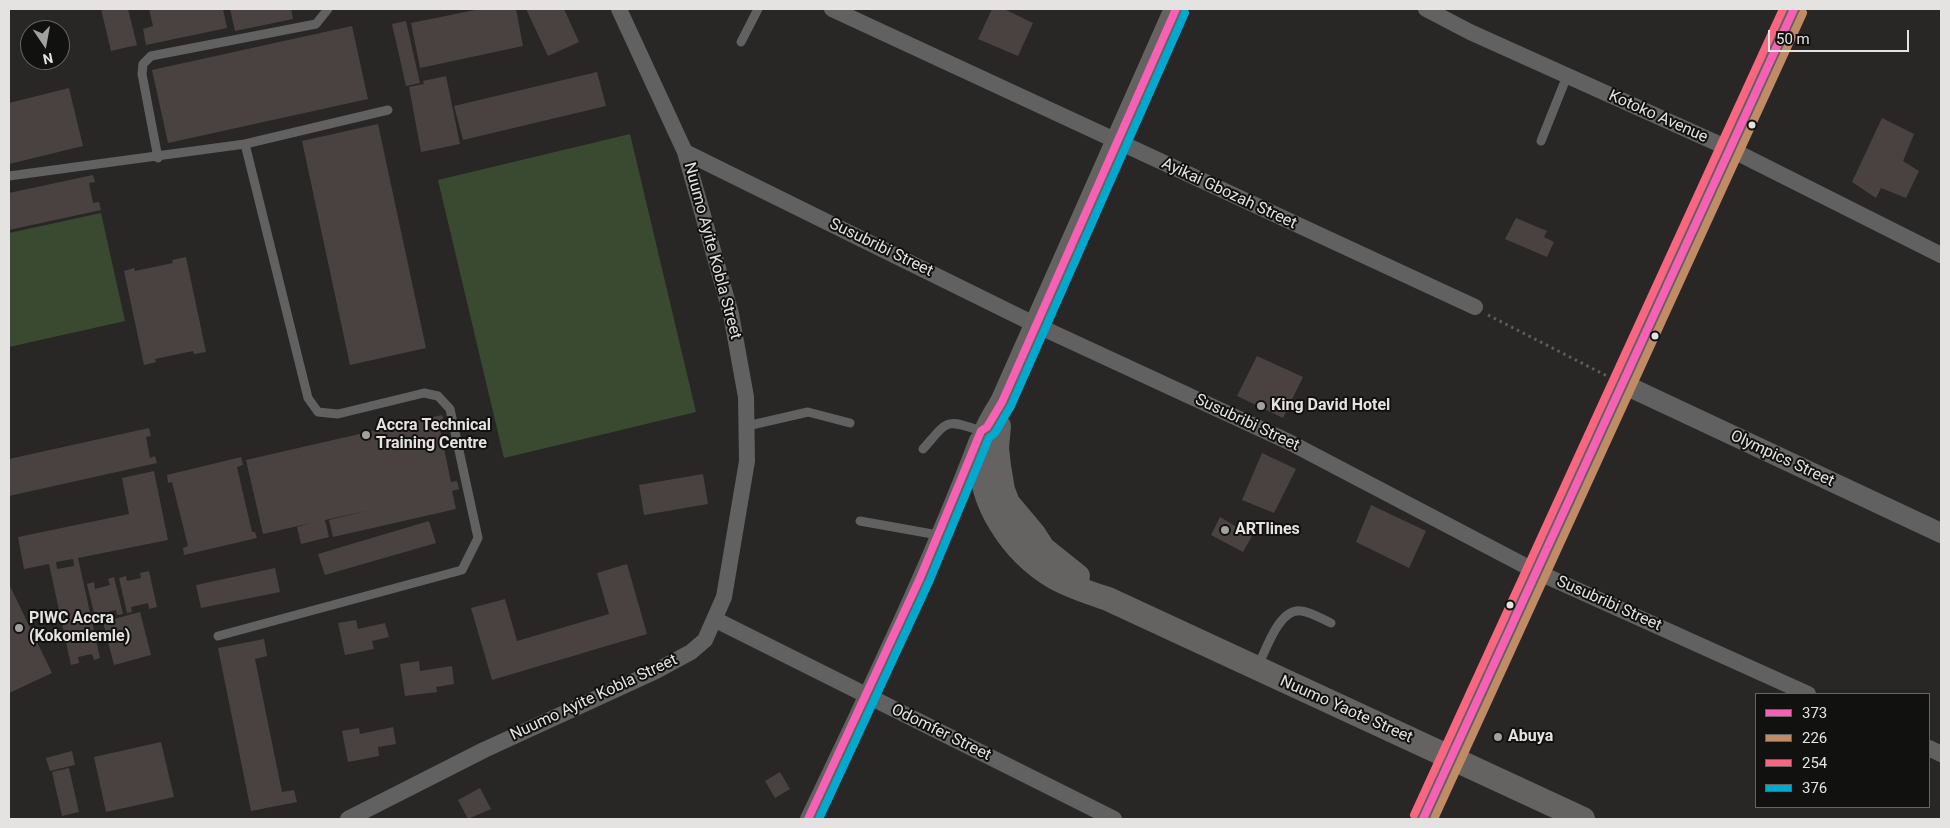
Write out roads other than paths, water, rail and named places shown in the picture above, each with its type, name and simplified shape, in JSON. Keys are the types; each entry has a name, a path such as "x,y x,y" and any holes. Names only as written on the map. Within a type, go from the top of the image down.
{"main road":[{"path":"1002,402 1176,9"},
{"name":"Nuumo Yaote Street","path":"1002,402 984,429 981,466 990,500 1003,529 1035,565 1067,584 1108,599 1256,670 1451,757 1583,819"},
{"name":"Nuumo Yaote Street","path":"1002,402 997,448 1003,490 1008,504 1034,534 1043,548 1108,599"}],"street":[{"name":"Nuumo Ayite Kobla Street","path":"348,819 484,750 656,671 692,652 705,640 716,620 724,598 747,461 746,397 731,314 685,152 619,9"},
{"name":"Ayikai Gbozah Street","path":"832,9 1475,308"},
{"name":"Kotoko Avenue","path":"1426,9 1470,32 1730,149 1939,249"},
{"path":"1423,819 1794,9"},
{"name":"Susubribi Street","path":"685,152 1036,325 1289,442 1535,571 1806,693"},
{"name":"Olympics Street","path":"1623,384 1941,533"},
{"path":"808,819 867,696 984,429"},
{"name":"Odomfer Street","path":"716,620 1114,819"}],"lane":[{"path":"158,158 142,74 143,64 151,56 316,24 328,9"},
{"path":"741,42 758,9"},
{"path":"1542,141 1567,76"},
{"path":"9,176 158,158 245,144 388,110"},
{"path":"218,636 462,570 478,538 450,409 438,396 424,393 338,414 318,412 308,398 245,144"},
{"path":"747,426 808,412 850,423"},
{"path":"923,449 945,424 951,422 984,429"},
{"path":"860,521 938,535"},
{"path":"1256,670 1280,621 1288,613 1302,611 1331,623"}],"place":[{"name":"King David Hotel","path":"1261,406"},
{"name":"Accra Technical Training Centre","path":"366,435"},
{"name":"ARTlines","path":"1225,530"},
{"name":"PIWC Accra (Kokomlemle)","path":"19,628"},
{"name":"Abuya","path":"1498,737"}]}
